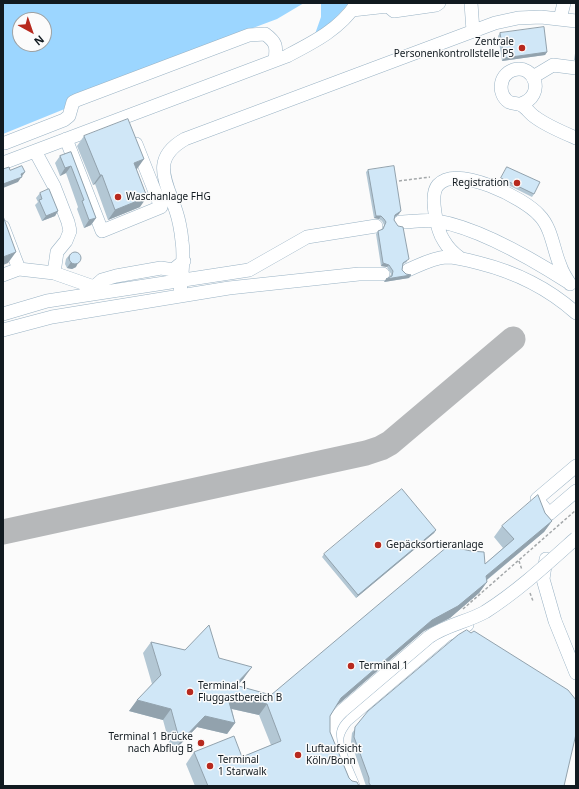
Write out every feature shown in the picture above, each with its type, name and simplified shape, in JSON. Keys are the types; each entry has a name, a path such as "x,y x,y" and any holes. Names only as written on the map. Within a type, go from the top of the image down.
{"street":[{"path":"3,163 287,56 318,40 339,24 354,7 390,5 394,11 436,5 440,3"},
{"path":"471,3 473,31"},
{"path":"560,19 564,3"},
{"path":"180,296 184,261 182,242 177,212 163,174 165,161 176,144 185,139 494,23 518,18 541,17 576,21"},
{"path":"5,143 64,120 69,116 73,102 77,100 249,35 265,34 273,39 277,48 275,60"},
{"path":"534,77 554,65 576,68"},
{"path":"521,104 531,99 534,94 536,88 534,77 525,70 514,70 504,76 502,81 502,93 505,99 510,102 521,104 535,118 576,138"},
{"path":"66,139 102,231 161,207 125,116"},
{"path":"34,151 54,186 70,231 66,241 57,252 54,273"},
{"path":"460,258 452,252 443,239 436,221 434,195 437,186 442,182 450,179 461,178 482,183 530,206 540,216 551,236 563,274 573,285"},
{"path":"400,222 436,221 483,236 542,266 573,285"},
{"path":"3,314 47,301 249,270 307,237 376,226"},
{"path":"3,227 19,269"},
{"path":"408,270 434,259 460,258 495,267 522,277 545,290 576,313"},
{"path":"3,275 19,269 54,273 73,281 94,287 102,280 116,276 161,268 173,270 184,261"},
{"path":"3,330 52,317 180,296 312,278 359,274 383,274"},
{"path":"60,299 73,281"},
{"path":"576,466 537,499 549,514 576,491"},
{"path":"353,786 336,738 346,720 446,635 484,618 546,559 576,533"},
{"path":"348,786 329,740 330,728 338,715 429,637 443,628 463,622 485,611 515,590 576,538"},
{"path":"546,559 543,579 555,621 576,672"},
{"path":"346,720 342,740 344,752 358,786"}],"path":[{"path":"399,181 436,176"},
{"path":"460,612 576,510"}],"shaded area":[{"path":"3,3 304,3 277,19 74,95 67,108 3,134"},
{"path":"321,3 349,3 331,23 315,34 321,17"}],"building":[{"name":"Zentrale Personenkontrollstelle P5","path":"544,27 547,52 504,58 500,33"},
{"path":"128,119 144,159 134,163 147,197 115,210 102,175 100,175 84,136"},
{"path":"71,152 96,218 89,220 82,201 84,200 71,166 65,168 60,156"},
{"path":"22,166 25,172 21,174 22,177 3,184 3,169 9,167 10,170"},
{"path":"394,166 401,211 395,215 394,220 398,226 403,227 409,259 403,263 402,270 406,274 411,275 386,279 392,276 393,271 389,265 383,263 378,231 383,229 386,222 381,216 376,216 368,170"},
{"name":"Registration","path":"507,167 540,182 534,194 501,178"},
{"path":"49,189 58,211 46,216 39,200 42,199 40,193"},
{"path":"3,216 16,252 3,257"},
{"path":"75,252 79,254 81,258 79,262 75,264 71,262 69,258 71,254"},
{"name":"Gepäcksortieranlage","path":"402,489 436,530 358,595 324,554"},
{"path":"538,495 545,513 552,521 486,576 487,582 458,606 432,620 341,698 330,716 330,732 349,778 352,781 357,782 359,786 208,786 194,752 234,736 242,757 281,741 267,704 227,695 235,723 205,716 180,742 171,709 137,700 161,675 151,642 185,650 209,625 219,658 252,667 235,685 271,695 448,546 484,552 485,564 514,539 502,526"},
{"path":"467,630 471,633 474,631 568,690 576,700 576,734 564,786 371,786 369,783 369,778 354,737 355,727 368,711 458,635"}],"taxiway":[{"path":"3,532 366,453 381,448 390,443 513,339"}],"place":[{"name":"Zentrale Personenkontrollstelle P5","path":"522,48"},
{"name":"Registration","path":"517,183"},
{"name":"Waschanlage FHG","path":"118,197"},
{"name":"Gepäcksortieranlage","path":"378,545"},
{"name":"Terminal 1","path":"351,666"},
{"name":"Terminal 1 Fluggastbereich B","path":"190,692"},
{"name":"Terminal 1 Brücke nach Abflug B","path":"201,743"},
{"name":"Luftaufsicht Köln/Bonn","path":"298,755"},
{"name":"Terminal 1 Starwalk","path":"210,766"}]}
